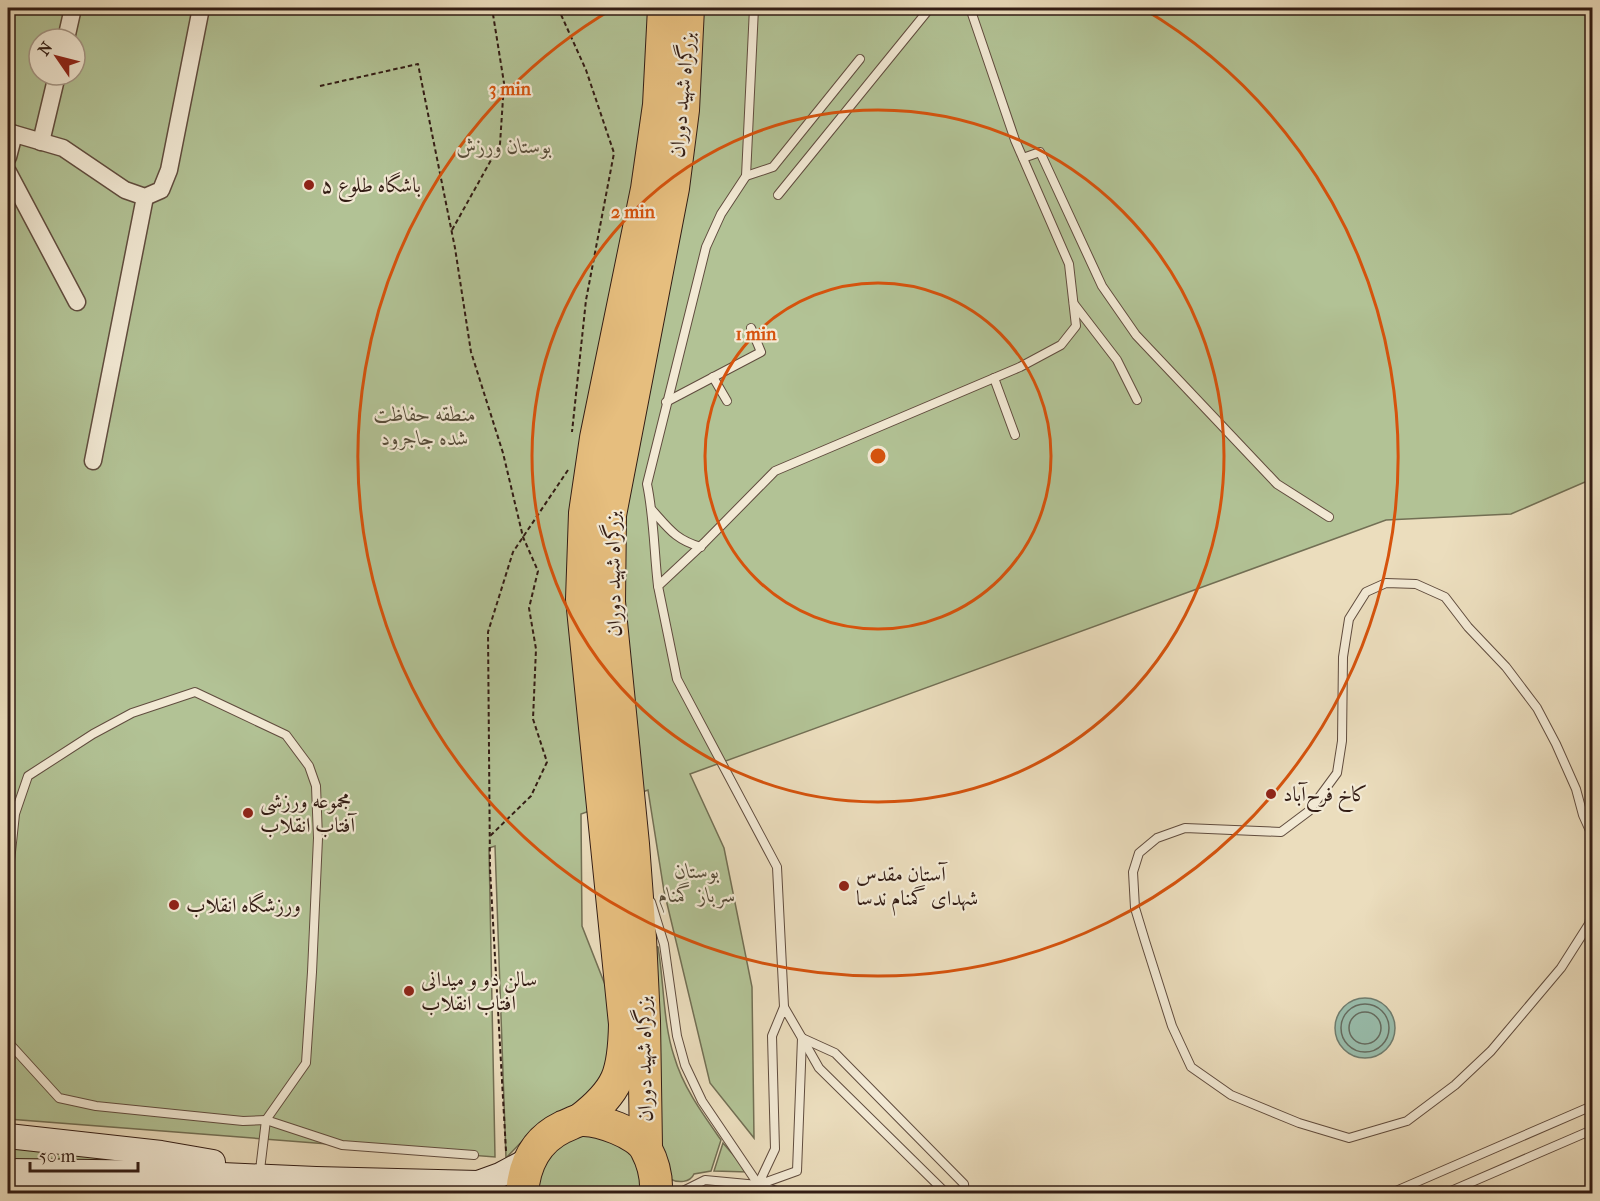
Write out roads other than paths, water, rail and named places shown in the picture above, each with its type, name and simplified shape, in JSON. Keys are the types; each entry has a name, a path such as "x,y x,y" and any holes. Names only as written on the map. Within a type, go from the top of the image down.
{"highway":[{"name":"بزرگراه شهید دوران","path":"518,1158 554,1132 580,1120 604,1100 613,1089 624,1053 625,1024 582,599 585,513 596,438 647,189 659,105 664,8"},
{"name":"بزرگراه شهید دوران","path":"656,1194 655,1178 646,1147 644,1021 633,844 609,602 610,515 673,188 683,110 688,8"},
{"path":"580,1120 605,1123 627,1133 646,1147"},
{"path":"518,1158 524,1175 522,1194"}],"main road":[{"path":"8,1136 160,1153 316,1179"},
{"path":"478,1183 500,1175 518,1158"},
{"path":"8,1171 177,1173 478,1183 493,1180 499,1182 504,1189 504,1194"},
{"path":"8,1189 189,1194"}],"street":[{"path":"69,27 73,8"},
{"path":"8,157 11,133 63,148 125,190 145,197 161,189 169,170 201,8"},
{"path":"41,142 54,87"},
{"path":"8,172 78,302"},
{"path":"93,461 145,197"}],"lane":[{"path":"754,8 747,176 721,214 706,247 647,484 652,510 658,586 677,679 777,867 784,1007 772,1036 775,1149 759,1189"},
{"path":"778,195 930,8"},
{"path":"658,586 701,547 775,471 994,378 1062,345 1076,326 1068,264 1023,158 970,8"},
{"path":"747,176 773,167 860,59"},
{"path":"1023,158 1040,152 1102,286 1136,335 1277,484 1329,517"},
{"path":"1074,304 1117,360 1137,400"},
{"path":"666,402 761,352 751,328"},
{"path":"713,377 727,401"},
{"path":"994,378 1015,435"},
{"path":"652,510 670,532 684,542 701,547"},
{"path":"1593,835 1583,815 1576,789 1537,708 1506,667 1468,627 1445,597 1416,584 1386,583 1366,592 1349,619 1343,657 1342,741 1337,773 1309,811 1281,832 1185,828 1157,838 1139,853 1133,872 1135,908 1144,941 1172,1026 1191,1067 1231,1095 1299,1123 1349,1138 1407,1121 1455,1085 1491,1051 1561,968 1589,924 1593,910"},
{"path":"8,880 15,814 28,776 93,734 132,713 195,692 286,735 309,766 316,786 318,838 312,972 306,1063 266,1120 260,1170"},
{"path":"633,844 664,944 677,1036 685,1065 702,1101 759,1189 765,1194"},
{"path":"784,1007 819,1068 947,1194"},
{"path":"8,1037 9,1043 59,1098 96,1106 243,1121 266,1120 342,1145 474,1155"},
{"path":"759,1189 797,1171 802,1038"},
{"path":"802,1038 835,1053 964,1184 965,1194"},
{"path":"1389,1194 1593,1106"},
{"path":"1444,1194 1593,1130"},
{"path":"677,1194 705,1180 786,1194"}],"water":[{"path":"1365,998 1382,1003 1390,1011 1395,1028 1390,1045 1382,1053 1365,1058 1348,1053 1340,1045 1335,1028 1340,1011 1348,1003"}],"place":[{"name":"باشگاه طلوع ۵","path":"309,185"},
{"name":"کاخ فرح‌آباد","path":"1271,794"},
{"name":"مجموعه ورزشی آفتاب انقلاب","path":"248,813"},
{"name":"آستان مقدس شهدای گمنام ندسا","path":"844,886"},
{"name":"ورزشگاه انقلاب","path":"174,905"},
{"name":"سالن دو و میدانی افتاب انقلاب","path":"409,991"}],"park label":[{"name":"بوستان ورزش","path":"504,146"},
{"name":"منطقه حفاظت شده جاجرود","path":"425,426"},
{"name":"بوستان سرباز گمنام","path":"697,883"}]}
